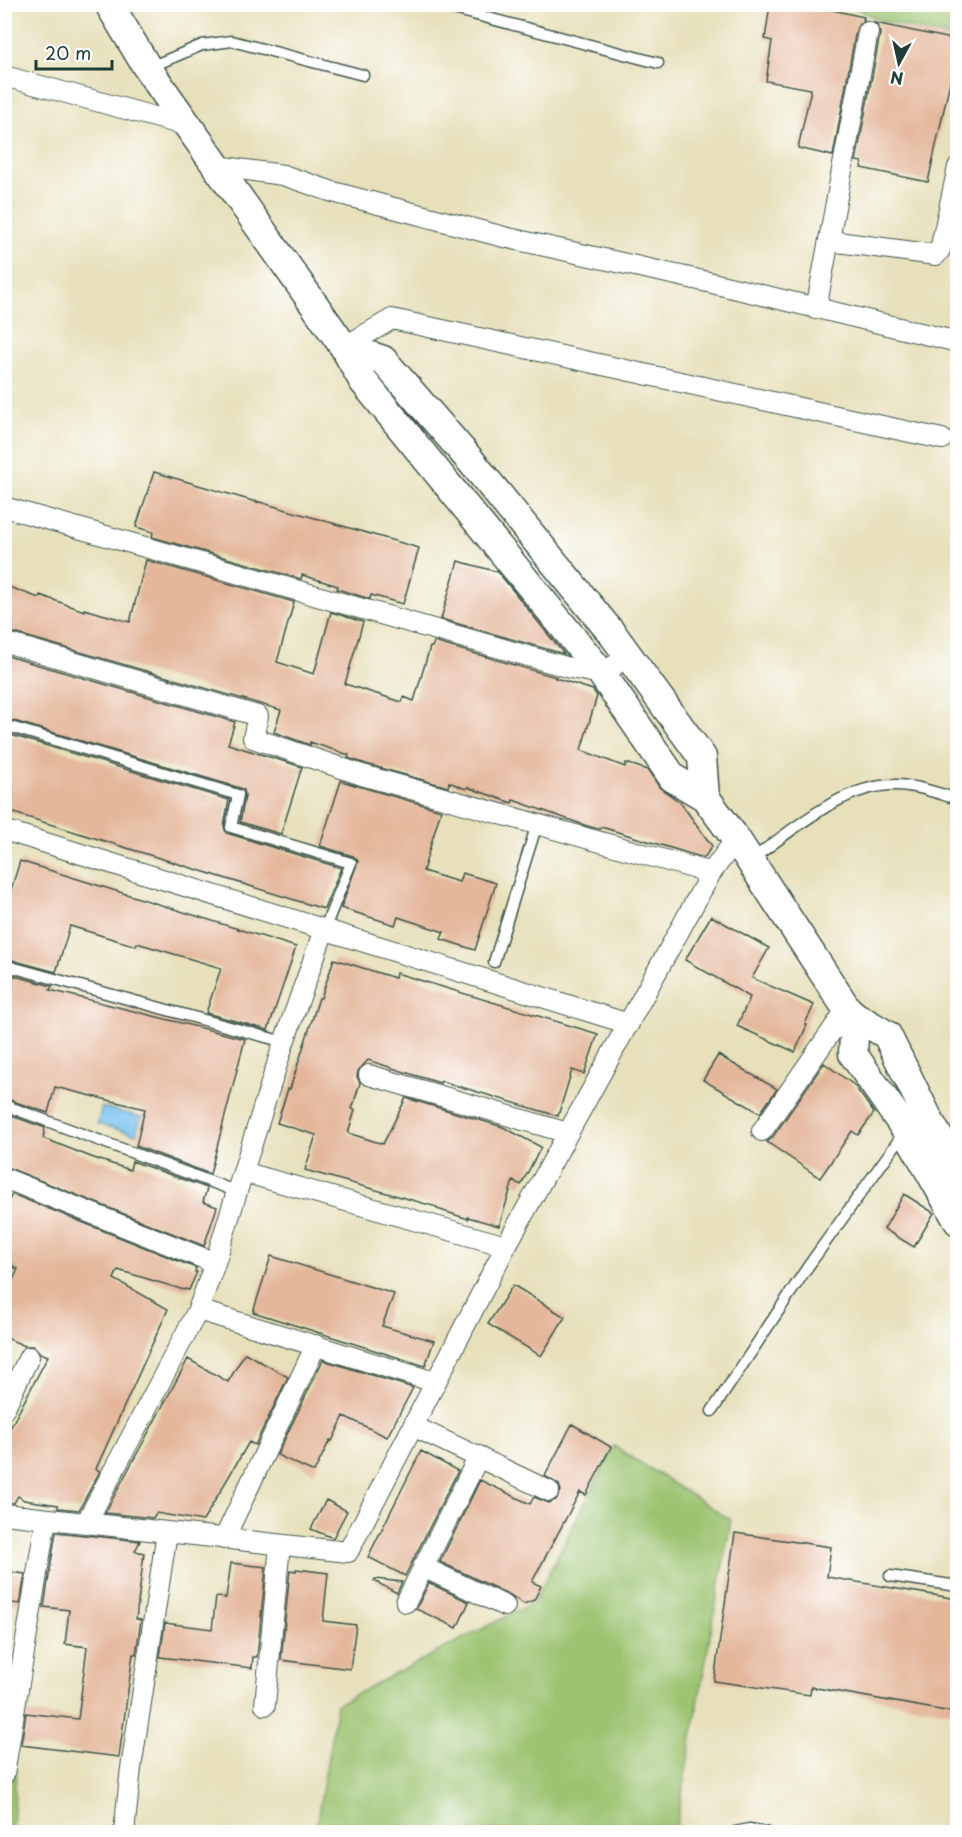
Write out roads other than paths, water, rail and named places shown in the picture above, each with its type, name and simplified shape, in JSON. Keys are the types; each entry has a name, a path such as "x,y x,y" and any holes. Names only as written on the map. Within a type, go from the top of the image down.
{"main road":[{"path":"109,4 148,69 344,347 363,381 602,674 673,778 705,797 851,1012 887,1035 930,1122 948,1170 957,1221"},
{"path":"344,347 383,360 471,461 628,656 702,757 705,797"},
{"path":"851,1012 852,1054 906,1130 948,1170"}],"street":[{"path":"816,309 867,32"},
{"path":"4,76 188,126"},
{"path":"217,166 282,175 333,192 504,237 708,282 957,342"},
{"path":"830,241 936,255 940,250 957,167"},
{"path":"344,347 393,319 942,439"},
{"path":"4,507 570,668 602,674 628,656"},
{"path":"4,642 258,716 253,738 362,775 711,873"},
{"path":"6,837 324,930 629,1024"},
{"path":"4,1514 348,1552 506,1246 711,873 742,850"},
{"path":"86,1523 198,1310 238,1192 284,1042 324,930"},
{"path":"762,1131 851,1012"},
{"path":"369,1075 568,1133"},
{"path":"243,1172 506,1246"},
{"path":"4,1178 215,1263"},
{"path":"198,1310 435,1382"},
{"path":"224,1539 316,1345"},
{"path":"4,1409 29,1357"},
{"path":"413,1426 549,1491"},
{"path":"406,1602 479,1456"},
{"path":"4,1774 46,1519"},
{"path":"124,1833 131,1768 167,1532"},
{"path":"265,1705 280,1545"},
{"path":"423,1567 505,1606"}],"lane":[{"path":"435,4 658,63"},
{"path":"148,69 202,45 232,41 363,75"},
{"path":"4,724 238,795 231,827 351,862 324,930"},
{"path":"742,850 828,805 877,785 897,784 957,799"},
{"path":"494,962 537,824"},
{"path":"4,965 284,1042"},
{"path":"4,1105 238,1192"},
{"path":"712,1411 809,1265 906,1130"},
{"path":"890,1576 957,1586"},
{"path":"735,1833 749,1829 765,1833"}],"water":[{"path":"102,1107 141,1117 136,1134 97,1124"}]}
